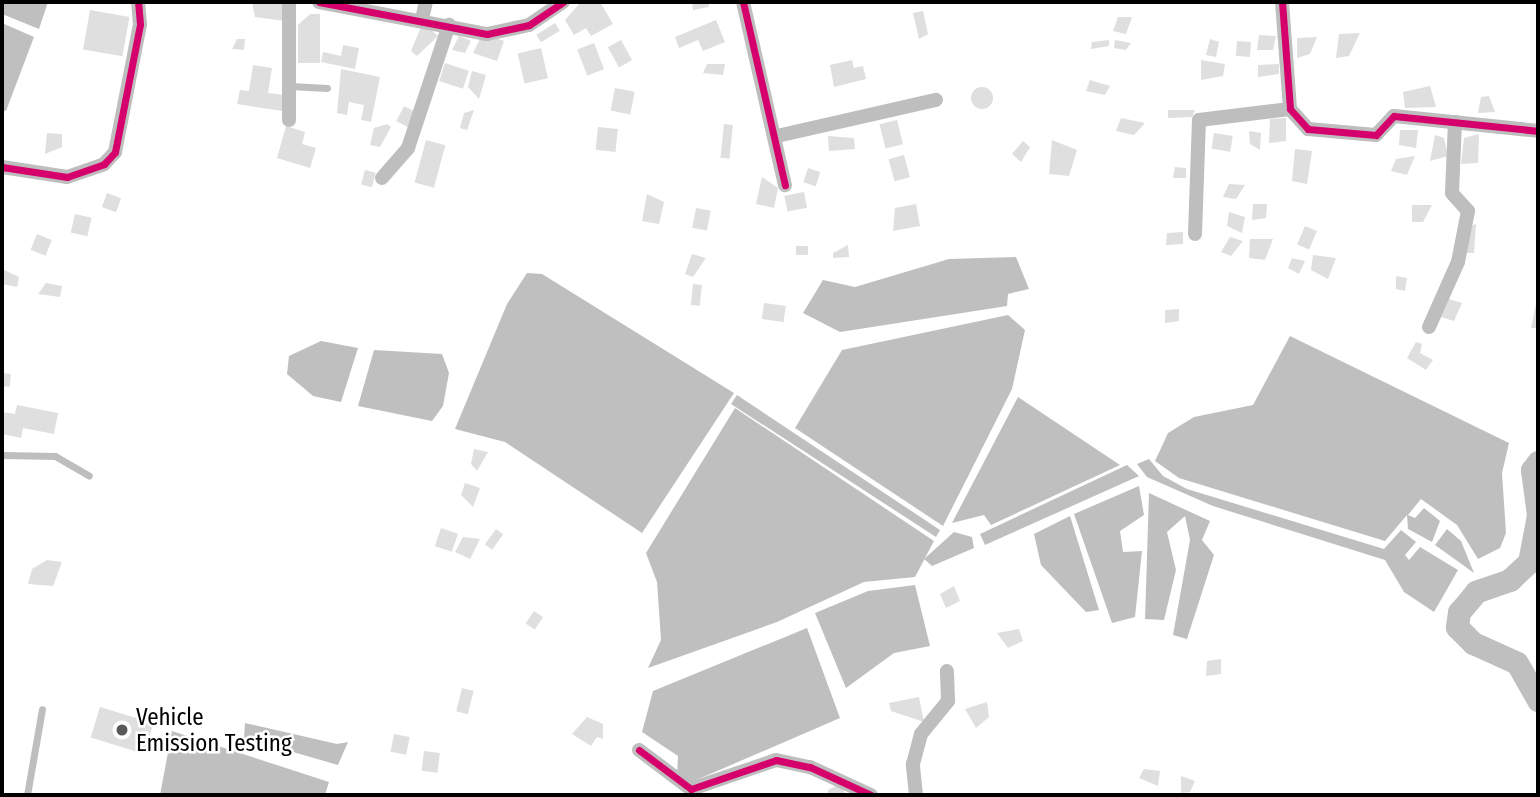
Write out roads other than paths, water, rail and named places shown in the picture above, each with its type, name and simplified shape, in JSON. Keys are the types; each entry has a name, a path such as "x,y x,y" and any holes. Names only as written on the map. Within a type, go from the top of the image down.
{"street":[{"path":"2,167 67,177 104,164 115,152 138,2"},
{"path":"289,2 289,120"},
{"path":"319,2 422,19 487,34 529,25 563,2"},
{"path":"422,19 426,2"},
{"path":"743,2 777,136 785,185"},
{"path":"1282,2 1290,108 1315,133 1376,135 1394,116 1538,131"},
{"path":"382,178 408,148 449,25"},
{"path":"777,136 936,100"},
{"path":"1195,234 1199,120 1290,108"},
{"path":"1429,327 1458,262 1468,211 1452,193 1455,122"},
{"path":"916,795 913,764 921,734 948,701 947,671"},
{"path":"639,750 691,789 776,761 810,767 871,795"}],"lane":[{"path":"290,86 327,88"},
{"path":"2,455 55,456 89,476"},
{"path":"27,795 42,709"}],"waterway":[{"path":"1538,462 1532,470 1538,515 1529,562 1510,580 1476,592 1459,612 1457,627 1473,643 1517,663 1538,700"}],"place":[{"name":"Vehicle Emission Testing","path":"122,730"}]}
